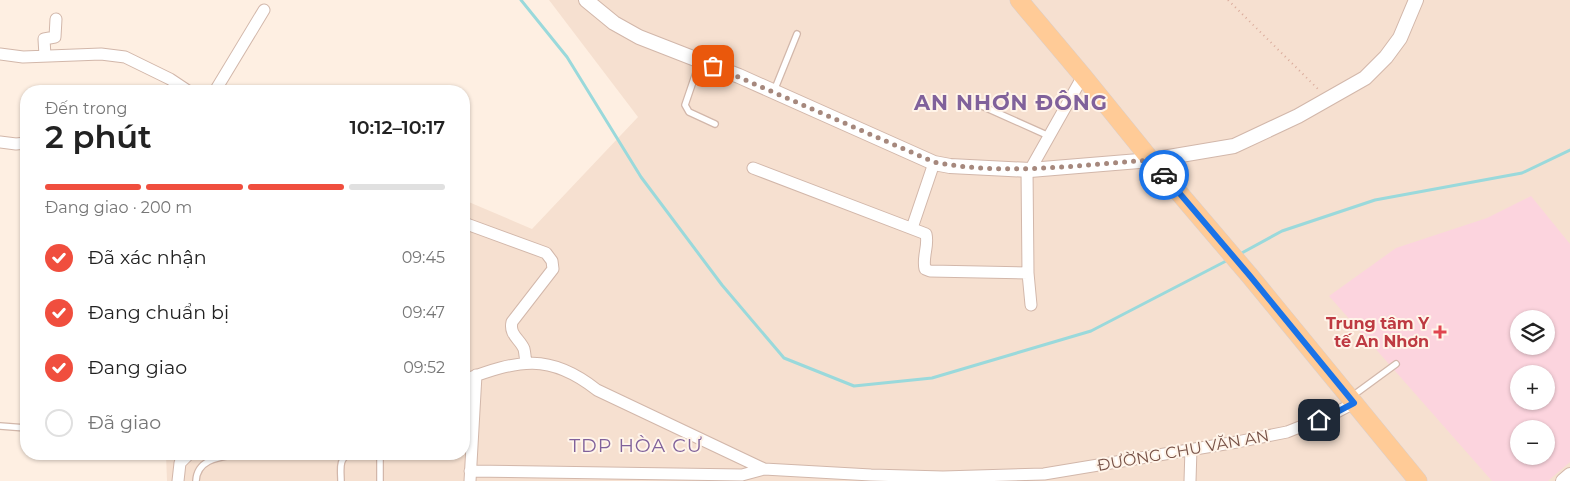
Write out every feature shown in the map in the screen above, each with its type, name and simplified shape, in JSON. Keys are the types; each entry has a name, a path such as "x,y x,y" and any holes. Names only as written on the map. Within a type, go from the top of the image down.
{"main road":[{"path":"1019,0 1250,276 1418,481"}],"street":[{"path":"586,0 614,23 639,37 774,91 934,162 950,166 1028,169 1151,160 1234,146 1328,99 1365,78 1386,57 1400,38 1416,0"},
{"path":"219,85 264,10"},
{"path":"45,56 44,40 55,37 56,19"},
{"path":"0,54 23,57 100,54 125,57 179,85"},
{"path":"1031,305 1028,273 1028,169 1083,76"},
{"path":"0,142 20,144"},
{"path":"912,228 934,162"},
{"path":"753,168 926,234 928,241 923,263 925,269 930,271 1028,273"},
{"path":"470,226 546,253 552,261 553,269 512,322 511,328 524,348 526,362"},
{"name":"ĐƯỜNG CHU VĂN AN","path":"470,378 501,367 526,362 543,363 564,369 582,378 598,390 764,469 790,476 1044,478 1287,432 1335,413 1351,400"},
{"path":"476,375 470,476 742,475 764,469"},
{"path":"1190,481 1191,449"},
{"path":"178,481 180,463 182,460"},
{"path":"1563,481 1570,474"}],"lane":[{"path":"774,91 797,34"},
{"path":"700,61 685,104 686,109 715,124"},
{"path":"982,106 1049,136"},
{"path":"1351,400 1396,364"},
{"path":"0,426 20,428"},
{"path":"196,481 196,474 206,462 214,460"},
{"path":"341,460 341,481"},
{"path":"380,460 380,481"}],"path":[{"path":"1228,0 1328,99"}],"shaded area":[{"path":"549,0 1570,0 1570,481 167,481 166,460 470,460 470,203 532,229 638,117"},
{"name":"Trung tâm Y tế An Nhơn","path":"1531,196 1570,244 1570,462 1548,481 1492,481 1329,296 1396,248 1487,218"}],"waterway":[{"path":"521,0 567,57 641,177 722,285 784,358 854,386 932,378 1091,331 1228,260"},
{"path":"1238,255 1282,231 1375,200 1522,173 1570,150"}],"way so far":[{"path":"713,66 934,162 950,166 1030,170 1151,160 1164,175"}],"place":[{"name":"Trung tâm Y tế An Nhơn","path":"1440,332"}],"district":[{"name":"AN NHƠN ĐÔNG","path":"1011,103"},
{"name":"TDP HÒA CƯ","path":"636,445"}],"route":[{"path":"1164,175 1354,403 1319,420"}]}
